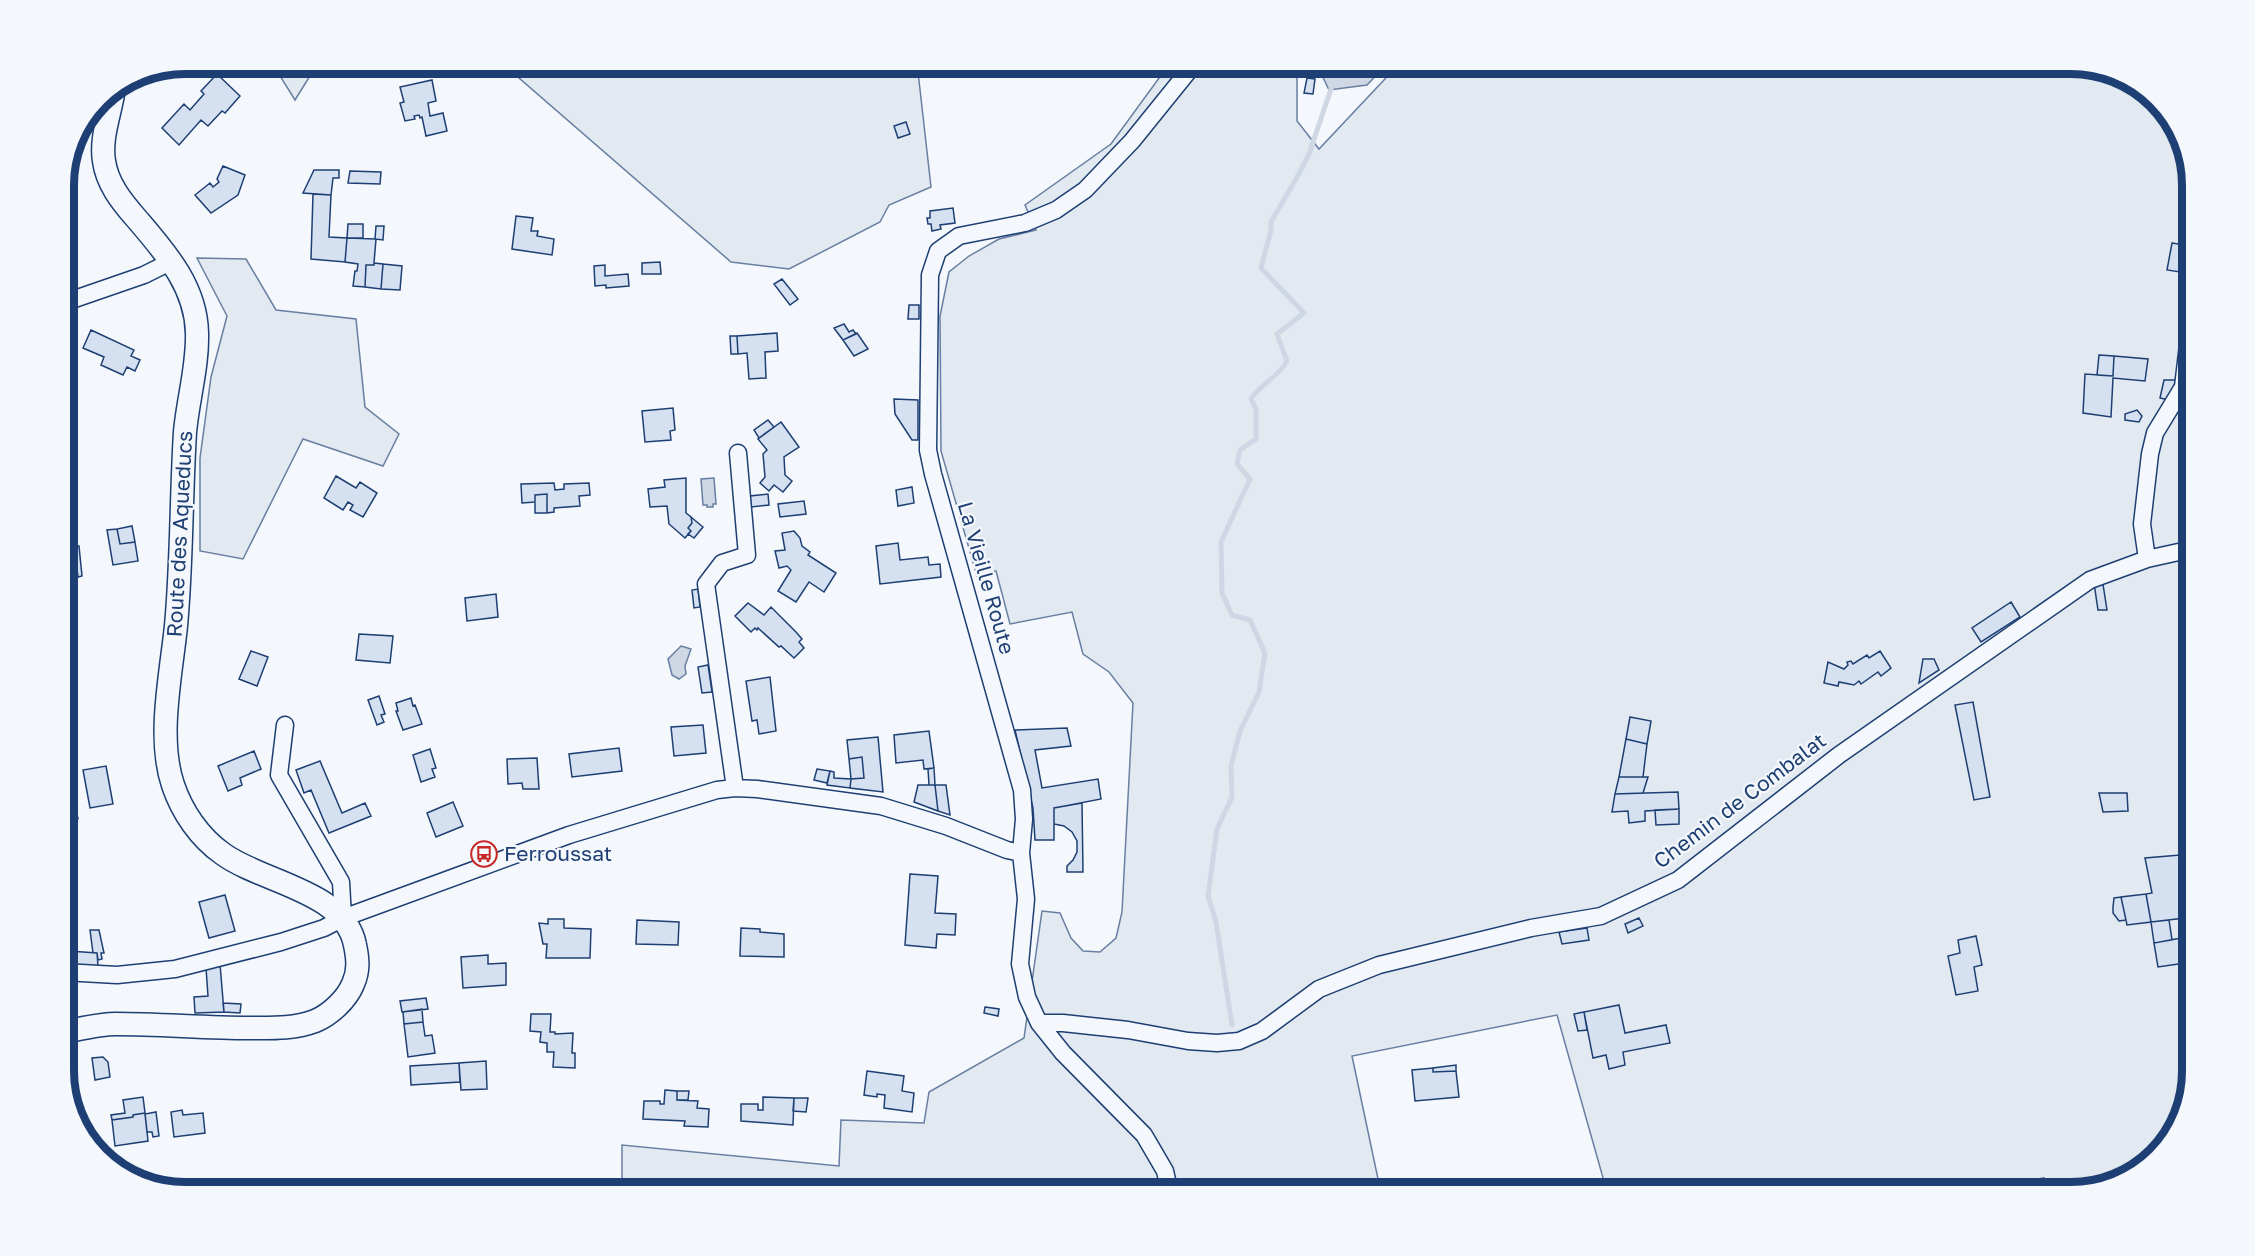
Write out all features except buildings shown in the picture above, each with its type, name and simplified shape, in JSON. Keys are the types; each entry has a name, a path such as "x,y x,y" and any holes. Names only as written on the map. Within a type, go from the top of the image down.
{"main road":[{"name":"Route des Aqueducs","path":"112,100 104,141 103,158 107,174 118,197 172,261 195,308 197,335 187,418 178,601 167,713 166,754 173,784 193,824 208,842 224,855 324,902 343,918"},
{"path":"74,1030 112,1024 205,1028 285,1028 317,1020 338,1005 353,986 358,962 354,937 343,918"}],"street":[{"name":"La Vieille Route","path":"1168,1183 1165,1171 1144,1135 1063,1053 1039,1023 1027,997 1020,964 1026,899 1021,853 1024,819 1022,790 928,450 930,275 938,251 959,236 1025,223 1056,210 1085,190 1132,141 1186,74"},
{"path":"74,299 144,275 172,261"},
{"path":"2147,559 2142,525 2150,454 2156,433 2181,390"},
{"path":"735,788 706,584 722,563 747,555 738,453"},
{"name":"Chemin de Combalat","path":"1039,1023 1063,1023 1128,1030 1188,1041 1217,1043 1239,1041 1262,1031 1319,989 1379,965 1531,928 1600,916 1678,880 1839,755 2090,579 2147,559 2181,551"},
{"path":"285,725 279,775 341,882 343,918"},
{"path":"74,973 117,975 175,969 292,938 570,835 717,790 735,788 881,806 1021,853"}],"shaded area":[{"path":"279,74 311,74 295,100"},
{"path":"514,74 918,74 931,187 889,205 880,222 789,269 731,262"},
{"path":"1162,74 1297,74 1297,121 1319,149 1390,74 2085,74 2120,85 2144,101 2154,111 2170,135 2176,149 2181,177 2182,1072 2176,1107 2170,1121 2154,1145 2132,1164 2113,1174 2085,1182 2071,1183 1604,1183 1557,1015 1352,1056 1379,1183 543,1183 622,1181 622,1145 839,1166 841,1120 924,1123 929,1092 1024,1038 1042,911 1060,913 1071,938 1083,951 1100,952 1116,938 1122,912 1133,703 1109,672 1083,654 1072,612 1010,624 996,571 977,576 941,451 940,316 949,272 969,256 999,239 1036,230 1025,205 1111,144"},
{"path":"1321,74 1378,74 1367,85 1329,90"},
{"path":"197,258 246,259 276,310 356,319 365,407 399,434 383,466 303,439 243,559 200,551 200,458 211,377 227,316"},
{"path":"714,478 716,504 713,504 713,507 707,507 703,505 701,479"},
{"path":"681,646 691,649 685,666 686,674 679,679 672,675 668,659"}],"waterway":[{"path":"1232,1025 1216,922 1208,896 1217,829 1232,797 1231,766 1240,731 1259,692 1265,653 1250,620 1232,615 1222,593 1221,542 1250,479 1237,464 1240,450 1256,439 1256,409 1251,399 1284,367 1287,361 1277,334 1304,313 1261,268 1271,222 1309,154 1332,86"}],"place":[{"name":"Ferroussat","path":"484,854"}]}
